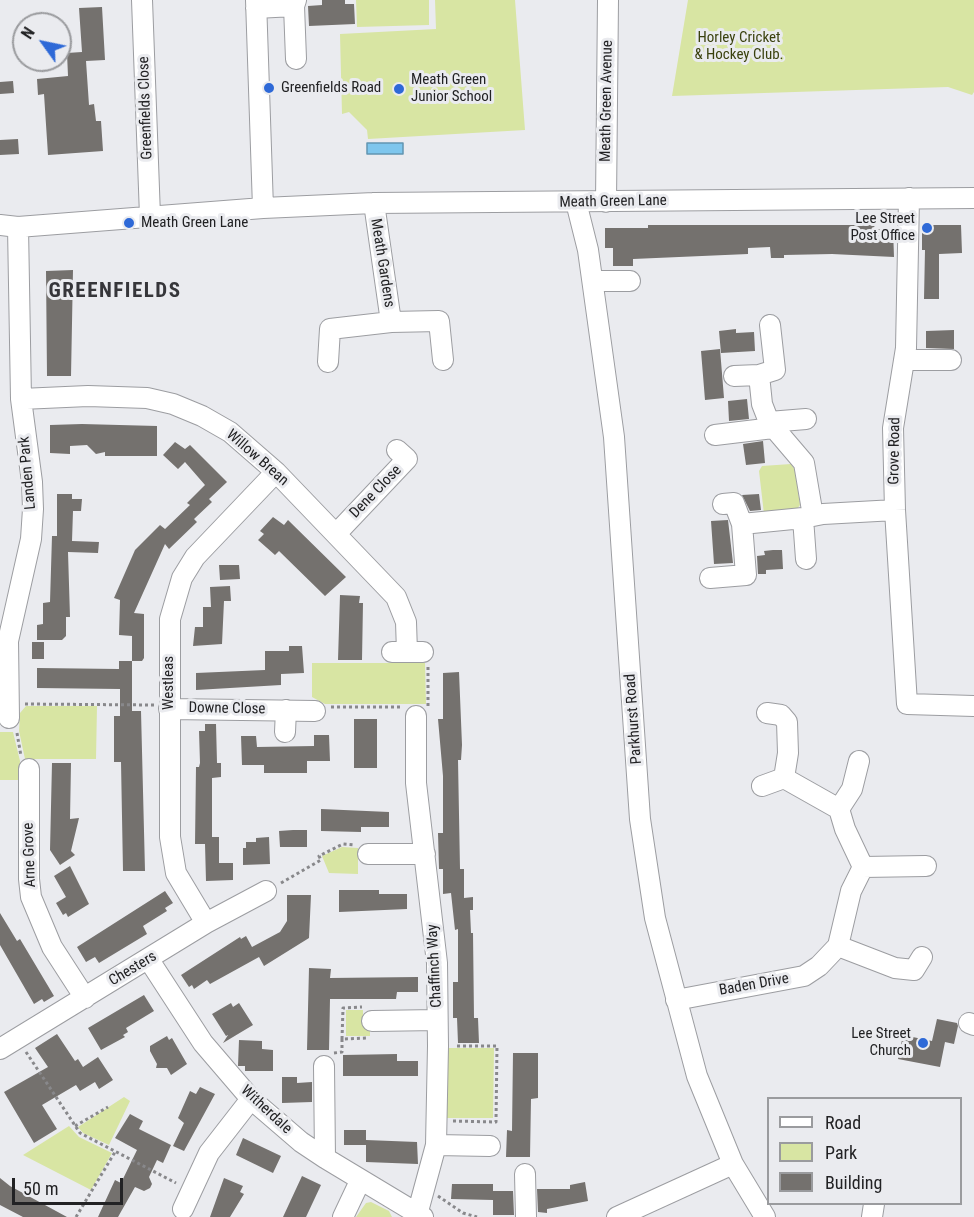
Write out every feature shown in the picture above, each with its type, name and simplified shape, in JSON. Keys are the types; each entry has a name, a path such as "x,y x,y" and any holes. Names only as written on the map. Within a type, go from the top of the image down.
{"street":[{"name":"Greenfields Close","path":"142,0 150,216"},
{"name":"Meath Green Avenue","path":"606,202 608,0"},
{"path":"263,208 256,4 295,3 296,59"},
{"name":"Grove Road","path":"909,198 904,360 894,428 895,510 907,704 974,706"},
{"name":"Meath Green Lane","path":"9,226 263,208 374,203 974,198"},
{"name":"Parkhurst Road","path":"576,202 593,281 614,438 640,819 655,918 697,1076 733,1164 765,1217"},
{"name":"Meath Gardens","path":"374,203 391,322"},
{"name":"Landen Park","path":"9,226 21,399 32,482 33,509 31,539 8,641 16,692 13,718"},
{"path":"593,281 630,281"},
{"name":"Meath Gardens","path":"328,362 330,329 391,322 439,321 443,360"},
{"path":"770,325 762,404 771,425 798,453 804,463 808,517 806,559"},
{"path":"904,360 951,360"},
{"path":"734,376 767,372"},
{"name":"Willow Brean","path":"21,399 115,396 172,404 202,416 230,432 276,472 396,597 406,622 407,652"},
{"path":"715,435 806,418"},
{"name":"Dene Close","path":"336,534 408,459"},
{"name":"Westleas","path":"206,923 176,873 170,837 170,619 182,578 195,557 276,472"},
{"path":"710,578 746,575 742,524 734,503 723,504"},
{"path":"742,524 895,510"},
{"name":"Downe Close","path":"169,707 315,711"},
{"name":"Downe Close","path":"285,732 286,710"},
{"name":"Chaffinch Way","path":"416,712 416,783 437,963 438,1046 436,1145 420,1216"},
{"path":"767,713 781,716 787,722 788,753 784,778"},
{"path":"839,809 852,789 859,761"},
{"name":"Arne Grove","path":"29,769 21,799 31,897 52,947 85,998"},
{"path":"762,786 784,778 839,809 845,829 863,867"},
{"path":"368,854 424,854"},
{"path":"863,867 926,866"},
{"path":"863,867 851,891 838,946 874,962 918,970"},
{"name":"Chesters","path":"13,1046 206,923 245,911 266,891"},
{"name":"Baden Drive","path":"676,1000 804,976 819,966 838,946"},
{"name":"Witherdale","path":"149,960 203,1043 251,1099 301,1142 360,1181 420,1216"},
{"path":"372,1021 437,1020"},
{"path":"324,1066 325,1158"},
{"path":"183,1209 189,1183 221,1136 251,1099"},
{"path":"436,1145 490,1146"},
{"path":"617,1217 733,1164"},
{"path":"525,1174 526,1217"},
{"path":"343,1217 360,1181"}],"path":[{"path":"315,711 315,707 416,712 428,707 428,659 407,652"},
{"path":"29,769 29,761 22,761 13,718 25,704 169,707"},
{"path":"266,891 321,860 319,856 343,844 361,846 361,854 368,854"},
{"path":"324,1066 324,1053 342,1052 342,1039 343,1008 372,1007 373,1038 342,1039"},
{"path":"13,1046 80,1133 115,1152 189,1183"},
{"path":"438,1046 497,1046 496,1122 438,1121"},
{"path":"75,1126 108,1107"},
{"path":"76,1217 115,1152"},
{"path":"426,1188 463,1213 477,1217"}],"green space":[{"path":"356,0 429,0 429,25 357,27"},
{"path":"435,0 515,0 525,130 368,139 367,130 349,112 342,114 340,34 436,29"},
{"name":"Horley Cricket & Hockey Club.","path":"688,0 974,0 974,92 972,95 948,87 672,96"},
{"path":"791,464 795,470 800,505 795,512 764,514 759,471 762,466"},
{"path":"312,663 425,663 426,704 325,704 312,697"},
{"path":"26,706 97,706 96,759 25,759 19,731 20,713"},
{"path":"0,732 13,732 20,761 19,780 0,780"},
{"path":"342,847 358,848 358,874 329,873 322,856"},
{"path":"346,1010 363,1010 363,1021 370,1021 370,1036 346,1036"},
{"path":"446,1048 494,1048 493,1118 446,1118"},
{"path":"124,1097 130,1101 109,1145 83,1133 78,1127"},
{"path":"69,1126 79,1137 112,1153 91,1190 23,1155"},
{"path":"371,1202 389,1211 392,1217 356,1217 366,1203"}],"water":[{"path":"367,143 403,143 403,154 367,154"}],"building":[{"path":"322,0 345,0 345,4 354,4 355,24 309,26 308,6 322,5"},
{"path":"102,7 105,60 86,61 89,105 94,104 96,121 101,121 103,151 48,155 44,94 38,95 37,79 68,76 68,72 72,72 72,53 82,52 79,8"},
{"path":"13,81 14,93 0,94 0,82"},
{"path":"18,139 19,154 0,155 0,140"},
{"path":"648,225 874,225 875,229 893,229 894,257 832,254 784,255 784,258 771,258 770,247 748,248 748,254 633,259 633,266 613,266 613,248 605,248 605,228 648,228"},
{"path":"922,225 961,225 962,253 939,254 939,299 924,299 925,250 922,250"},
{"path":"73,270 71,376 47,376 46,271"},
{"path":"736,329 736,333 754,332 755,351 721,353 719,331"},
{"path":"954,330 954,349 926,348 926,331"},
{"path":"720,349 724,398 705,400 701,351"},
{"path":"747,399 749,419 729,421 728,401"},
{"path":"50,425 157,426 157,456 105,456 105,452 96,454 87,445 70,446 70,454 50,453"},
{"path":"763,441 765,463 746,465 743,444"},
{"path":"175,442 185,449 190,445 227,482 209,499 212,502 194,519 197,522 169,549 165,544 134,613 144,614 144,658 142,661 132,661 132,636 119,635 120,600 114,598 135,550 160,525 165,529 190,505 187,503 205,485 185,462 178,469 163,455"},
{"path":"57,494 72,494 72,499 82,499 81,511 73,511 72,541 99,542 98,553 68,552 70,617 66,617 66,636 62,640 37,640 37,625 43,624 43,603 50,602 52,536 57,536"},
{"path":"759,494 761,510 750,511 742,495"},
{"path":"273,517 284,525 288,520 346,577 325,596 279,551 275,555 258,540 264,534 260,531"},
{"path":"728,520 733,563 714,564 711,521"},
{"path":"782,550 783,569 766,570 766,574 758,574 757,556 765,555 764,551"},
{"path":"219,565 239,565 240,579 220,580"},
{"path":"230,586 231,601 224,601 222,644 193,646 195,627 203,627 203,607 211,607 210,587"},
{"path":"340,595 360,596 359,603 363,603 362,660 338,660"},
{"path":"32,642 44,642 44,659 32,659"},
{"path":"289,646 302,646 304,673 281,674 281,685 196,690 196,673 265,670 265,651 289,651"},
{"path":"119,661 132,661 132,711 141,711 145,871 123,871 121,762 114,762 114,716 120,716 120,689 37,688 37,668 119,669"},
{"path":"459,672 462,745 461,760 458,760 460,869 464,869 464,898 473,897 473,910 470,910 471,933 473,933 474,1018 478,1018 479,1043 458,1043 457,1018 453,1018 453,982 458,982 458,929 455,930 451,893 443,894 443,869 439,869 438,833 443,833 443,776 438,719 443,719 443,673"},
{"path":"354,719 377,719 377,768 354,768"},
{"path":"205,724 216,724 217,763 221,763 221,777 212,778 212,837 219,837 219,863 233,863 233,880 206,881 205,844 195,844 196,767 199,767 200,763 199,731 205,731"},
{"path":"314,735 329,735 330,761 307,761 307,773 264,773 264,765 242,765 241,736 256,736 257,747 314,746"},
{"path":"52,763 71,763 70,819 79,818 71,851 75,855 60,865 50,850"},
{"path":"321,809 389,812 389,827 361,827 361,832 321,831"},
{"path":"307,830 307,847 280,847 279,831"},
{"path":"269,837 270,864 243,865 243,848 246,848 246,842 256,842 256,838"},
{"path":"70,866 89,904 68,917 66,913 63,915 56,903 66,897 54,876"},
{"path":"339,890 379,890 379,894 407,894 407,909 339,912"},
{"path":"165,891 173,903 165,908 167,911 143,926 147,934 99,963 95,957 86,962 77,947"},
{"path":"287,895 311,895 309,938 264,966 259,957 210,984 207,980 194,989 192,985 189,987 181,975 240,937 241,939 246,936 252,947 280,932 287,921"},
{"path":"0,913 17,941 20,939 54,996 44,1002 42,999 34,1004 0,945"},
{"path":"309,968 331,969 330,978 418,977 418,992 397,992 396,999 330,999 329,1050 307,1050"},
{"path":"144,995 154,1011 126,1028 128,1032 123,1035 125,1037 101,1050 88,1028"},
{"path":"231,1003 233,1007 239,1003 253,1025 223,1043 228,1035 226,1036 212,1014"},
{"name":"Lee Street Church","path":"937,1019 957,1023 958,1026 954,1044 945,1042 940,1067 898,1059 903,1035 932,1041"},
{"path":"57,1034 75,1061 78,1059 83,1067 98,1057 113,1080 99,1089 95,1082 80,1091 76,1085 42,1105 57,1129 34,1143 4,1092 48,1067 35,1048"},
{"path":"167,1036 169,1040 172,1038 187,1064 171,1075 167,1068 156,1068 157,1064 150,1051 150,1046"},
{"path":"239,1040 262,1041 262,1049 273,1050 273,1071 245,1071 245,1066 238,1066"},
{"path":"513,1053 538,1053 538,1098 531,1099 530,1157 506,1157 507,1130 512,1131"},
{"path":"397,1054 397,1061 418,1061 418,1076 343,1076 343,1055"},
{"path":"282,1077 297,1077 297,1083 312,1082 312,1102 282,1103"},
{"path":"200,1087 215,1094 184,1151 173,1146 184,1123 178,1118 190,1091 196,1094"},
{"path":"130,1114 143,1121 139,1129 171,1145 163,1163 157,1160 149,1177 152,1184 150,1188 144,1191 135,1187 118,1217 98,1217 115,1180 121,1183 137,1150 115,1138"},
{"path":"344,1130 366,1130 366,1140 417,1142 418,1164 366,1162 366,1145 344,1145"},
{"path":"243,1138 281,1156 273,1173 236,1155"},
{"path":"302,1176 321,1185 306,1217 283,1217"},
{"path":"0,1178 10,1186 67,1217 23,1217 0,1205"},
{"path":"224,1178 243,1186 240,1192 244,1194 230,1217 210,1217"},
{"path":"585,1182 588,1201 547,1209 547,1213 538,1212 537,1189 570,1189 570,1185"},
{"path":"452,1184 493,1184 493,1191 513,1191 514,1215 493,1215 493,1200 451,1199"}],"place":[{"name":"Greenfields Road","path":"269,88"},
{"name":"Meath Green Junior School","path":"399,89"},
{"name":"Meath Green Lane","path":"129,223"},
{"name":"Lee Street Post Office","path":"927,228"},
{"name":"Lee Street Church","path":"923,1043"}],"district":[{"name":"GREENFIELDS","path":"115,292"}]}
